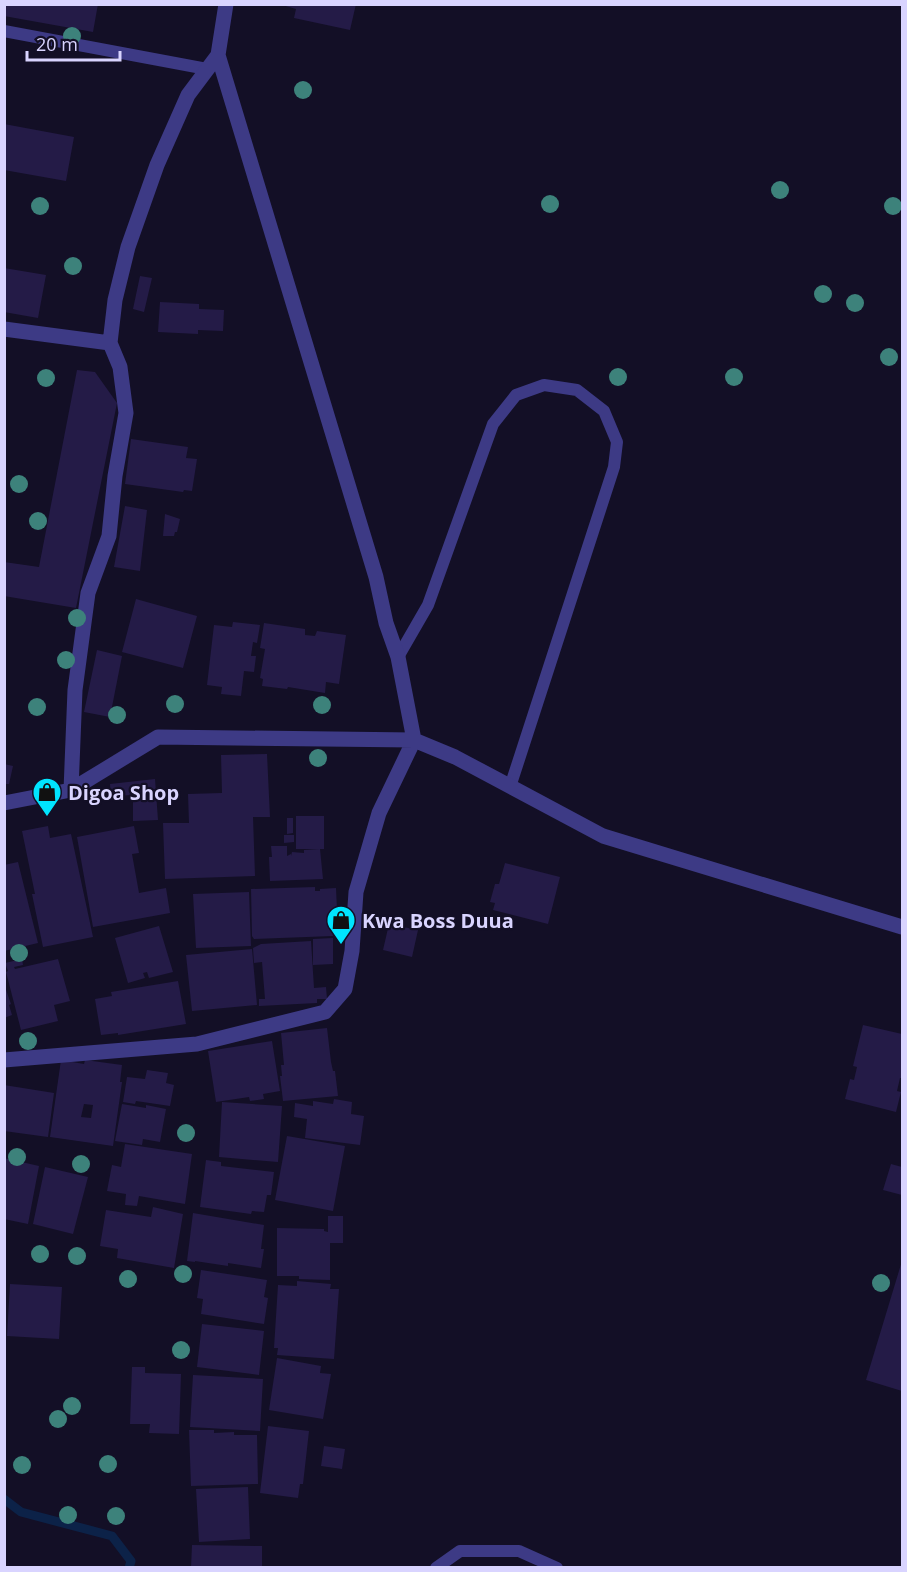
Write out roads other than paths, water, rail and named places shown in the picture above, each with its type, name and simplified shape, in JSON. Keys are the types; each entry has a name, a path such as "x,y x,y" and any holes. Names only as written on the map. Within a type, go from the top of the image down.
{"street":[{"path":"4,1060 197,1044 325,1012 345,989 356,892 379,813 414,740 398,657 386,623 376,577 278,260 218,55 226,4"},
{"path":"71,790 75,690 88,593 109,536 115,476 126,412 120,367 110,343 115,300 128,247 157,165 188,95 218,55"},
{"path":"4,329 110,343"},
{"path":"4,803 71,790 158,737 414,740 454,757 603,836 903,927"}],"lane":[{"path":"4,31 207,69"},
{"path":"398,657 428,605 493,424 516,395 544,385 577,390 604,411 617,442 615,467 510,787"},
{"path":"436,1568 460,1551 519,1551 557,1568"}],"waterway":[{"path":"4,1499 21,1512 112,1536 131,1561 129,1568"}],"place":[{"name":"Digoa Shop","path":"47,818"},
{"name":"Kwa Boss Duua","path":"341,946"}]}
